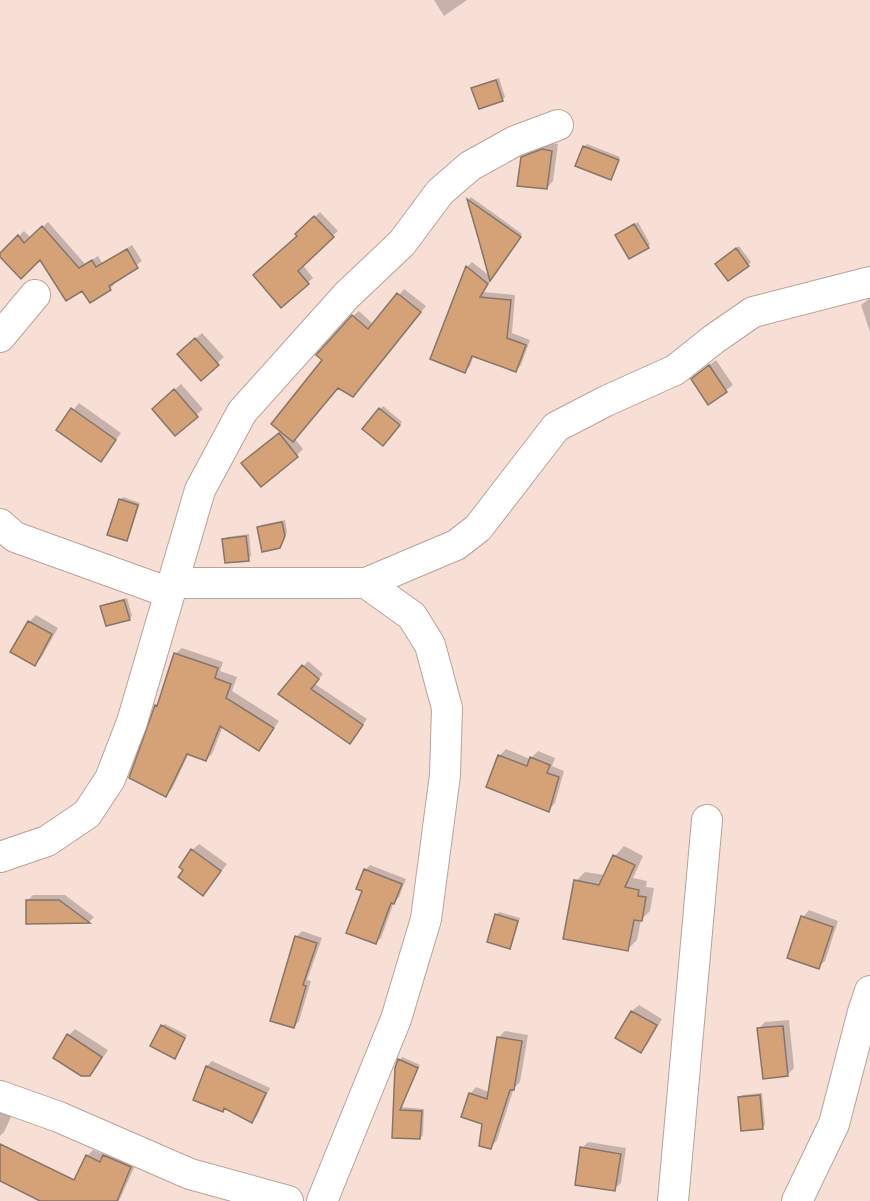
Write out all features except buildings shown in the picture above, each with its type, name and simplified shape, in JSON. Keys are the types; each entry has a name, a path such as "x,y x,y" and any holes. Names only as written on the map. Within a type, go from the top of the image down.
{"street":[{"path":"0,857 47,841 87,814 110,779 132,722 200,490 242,412 347,295 402,243 440,192 470,166 515,141 558,125"},
{"path":"5,537 171,588 366,583 456,545 478,528 556,427 606,400 675,370 753,312 870,282"},
{"path":"0,337 35,295"},
{"path":"322,1201 396,1018 426,919 445,775 447,708 430,645 412,616 366,583"},
{"path":"673,1201 708,820"},
{"path":"797,1201 834,1124 870,991"},
{"path":"0,1096 59,1117 190,1174 288,1201"}]}
